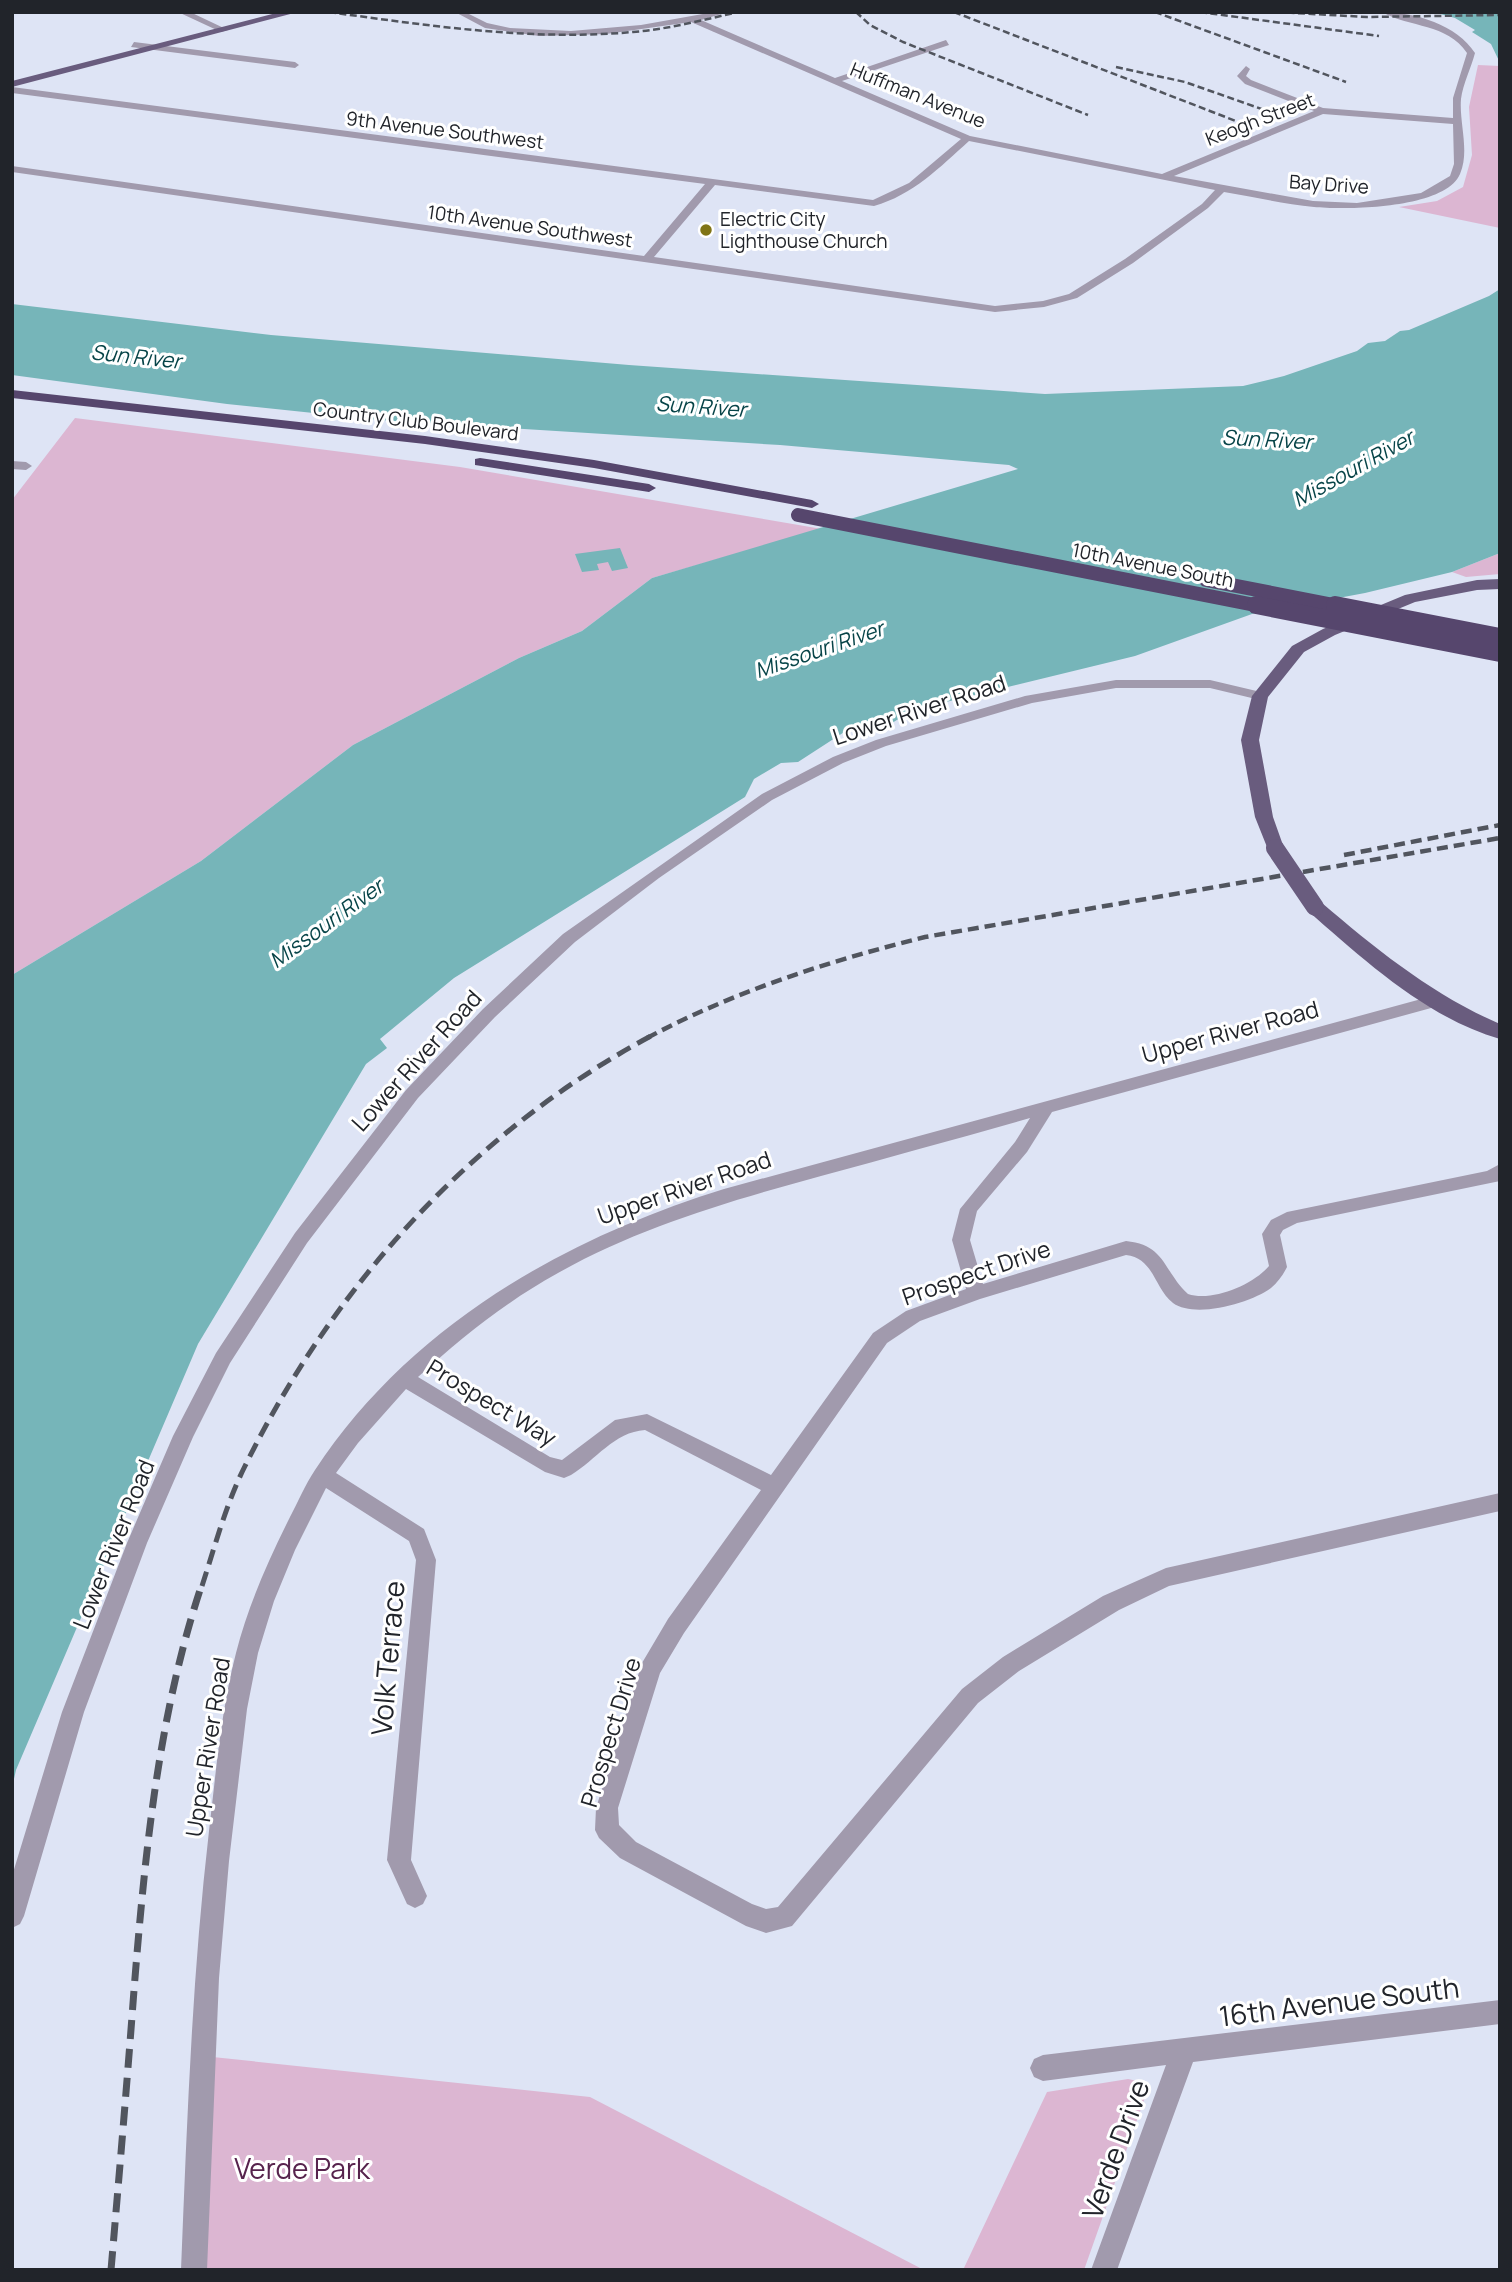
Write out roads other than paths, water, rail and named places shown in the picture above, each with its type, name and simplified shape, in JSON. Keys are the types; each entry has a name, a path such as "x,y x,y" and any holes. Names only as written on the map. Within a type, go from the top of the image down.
{"highway":[{"name":"Country Club Boulevard","path":"12,394 425,440 594,464 811,504"},
{"name":"Country Club Boulevard","path":"12,406 303,437 605,481 798,515"},
{"name":"10th Avenue South","path":"811,504 1500,637"},
{"name":"10th Avenue South","path":"798,515 1500,653"}],"main road":[{"path":"12,84 156,48 266,12"},
{"path":"12,76 134,45 293,12"},
{"path":"1500,584 1477,585 1411,598 1329,632 1298,649 1261,696 1250,740 1264,817 1275,848 1315,907 1365,951 1436,1001 1500,1031"}],"street":[{"path":"182,12 220,27"},
{"path":"459,12 489,26 524,31 591,31 693,20 724,12"},
{"name":"Bay Drive","path":"1222,189 1313,204 1346,206 1391,203 1423,196 1445,185 1454,177 1459,164 1457,97 1471,53 1467,44 1454,34 1386,12"},
{"name":"Huffman Avenue","path":"693,20 967,138 1222,189"},
{"path":"834,81 946,43"},
{"path":"134,45 295,65"},
{"path":"1246,69 1241,76 1248,82 1322,111"},
{"name":"9th Avenue Southwest","path":"12,90 874,203 892,199 917,182 967,138"},
{"name":"Keogh Street","path":"1164,177 1322,111 1456,121"},
{"name":"10th Avenue Southwest","path":"12,169 982,308 1044,304 1073,296 1205,206 1222,189"},
{"path":"645,261 712,182"},
{"path":"12,465 26,466"},
{"name":"Lower River Road","path":"12,1916 73,1712 132,1556 183,1436 223,1358 318,1216 412,1094 489,1013 569,938 654,875 767,797 838,760 881,743 1030,699 1116,684 1210,684 1261,696"},
{"name":"Upper River Road","path":"194,2270 207,1957 236,1711 247,1653 291,1535 323,1475 363,1422 405,1378 453,1335 527,1282 642,1224 724,1196 1436,1001"},
{"path":"976,1293 961,1240 970,1209 1021,1147 1045,1109"},
{"name":"Prospect Drive","path":"1500,1171 1492,1177 1293,1217 1277,1225 1271,1234 1278,1267 1270,1279 1257,1289 1205,1303 1188,1303 1174,1292 1150,1255 1137,1247 1126,1248 976,1293 913,1316 880,1338 676,1626 650,1670 607,1808 607,1830 628,1850 747,1914 766,1921 785,1918 970,1696 1011,1664 1111,1603 1166,1577 1500,1502"},
{"name":"Prospect Way","path":"405,1378 545,1464 564,1469 580,1461 616,1427 634,1421 647,1422 775,1487"},
{"name":"Volk Terrace","path":"323,1475 417,1535 426,1560 399,1860 415,1896"},
{"name":"16th Avenue South","path":"1043,2068 1500,2012"},
{"name":"Verde Drive","path":"1104,2270 1185,2049"}],"water":[{"path":"1433,12 1500,12 1500,63 1491,44 1472,32 1475,30 1455,18"},
{"path":"1500,289 1500,553 1452,572 1365,593 1252,614 1135,656 913,710 892,723 857,731 852,727 798,762 781,763 754,779 745,797 454,978 380,1039 387,1048 366,1064 198,1344 16,1770 12,1788 12,975 201,861 353,745 519,658 582,631 652,578 1018,469 1009,465 780,445 380,420 227,404 12,375 12,304 271,335 629,365 1045,394 1243,386 1284,376 1357,351 1368,343 1385,341 1400,331 1409,330"},
{"path":"620,548 628,568 612,571 608,562 597,564 599,570 582,572 575,554"}],"railway":[{"path":"329,12 481,31 557,35 646,31 738,12"},
{"path":"856,12 870,25 903,42 1088,115"},
{"path":"954,12 1241,123"},
{"path":"1155,12 1346,82"},
{"path":"1200,12 1379,36"},
{"path":"1277,12 1367,17 1500,15"},
{"path":"1116,67 1185,82 1270,112"},
{"path":"1344,855 1500,825"},
{"path":"647,1038 714,1006 783,979 853,956 925,937 1500,838"},
{"path":"202,1586 226,1510 245,1466 281,1399 321,1336 365,1276 414,1219 467,1167 525,1118 586,1075 651,1036"},
{"path":"111,2270 149,1836 174,1684 202,1584"}],"place":[{"name":"Electric City Lighthouse Church","path":"706,230"}],"water label":[{"name":"Sun River","path":"136,356"},
{"name":"Sun River","path":"701,406"},
{"name":"Sun River","path":"1267,439"},
{"name":"Missouri River","path":"1353,468"},
{"name":"Missouri River","path":"819,649"},
{"name":"Missouri River","path":"326,923"}],"park label":[{"name":"Verde Park","path":"302,2168"}]}
